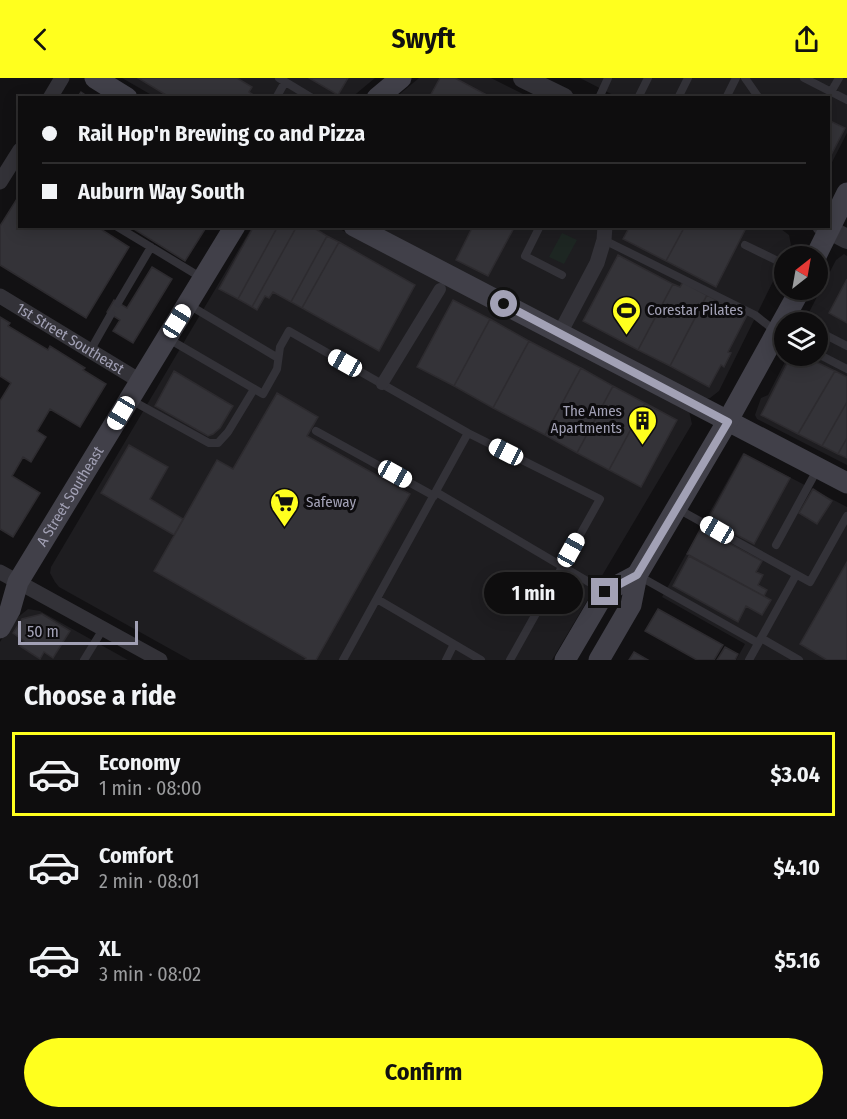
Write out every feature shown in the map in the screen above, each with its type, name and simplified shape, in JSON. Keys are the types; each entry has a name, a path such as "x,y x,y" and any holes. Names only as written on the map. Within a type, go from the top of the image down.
{"main road":[{"path":"95,78 124,96"},
{"path":"379,96 401,78"},
{"path":"823,246 833,232 847,193"},
{"name":"A Street Southeast","path":"0,600 9,577 135,390 234,228"},
{"path":"358,228 847,483"},
{"path":"599,660 631,605 637,575 774,348"},
{"path":"565,660 605,592 637,575"},
{"name":"A Street Southeast","path":"0,628 10,610 9,577"}],"street":[{"path":"51,96 62,78"},
{"path":"529,82 560,96"},
{"path":"0,182 15,167"},
{"path":"560,333 597,263 603,231"},
{"path":"382,384 440,289"},
{"name":"1st Street Southeast","path":"0,296 90,351 135,390"},
{"path":"9,577 160,660"}],"lane":[{"path":"599,96 608,78"},
{"path":"639,96 648,78"},
{"path":"679,96 688,78"},
{"path":"727,96 736,78"},
{"path":"745,78 758,96"},
{"path":"804,78 847,100"},
{"path":"831,92 838,78"},
{"path":"277,96 282,80 309,96"},
{"path":"119,228 203,278"},
{"path":"539,228 525,256 562,275"},
{"path":"603,231 755,315 774,322"},
{"path":"745,245 774,259"},
{"path":"118,303 151,248"},
{"path":"187,304 279,358"},
{"path":"90,351 111,314"},
{"path":"166,338 263,394 278,369 280,347 289,332 468,433 600,499 510,660"},
{"path":"828,336 847,346"},
{"path":"828,359 847,369"},
{"path":"135,390 209,444 218,443 228,432 254,389"},
{"path":"316,431 435,494 605,592"},
{"path":"343,660 468,433"},
{"path":"776,545 818,468"},
{"path":"677,508 810,582 847,516"},
{"path":"637,575 760,640 784,656 800,660"},
{"path":"749,660 796,575"},
{"path":"377,599 481,660"},
{"path":"84,660 103,629"},
{"path":"446,660 454,644"}],"shaded area":[{"path":"122,78 375,78 353,96 153,96"},
{"path":"419,78 491,78 527,96 397,96"},
{"path":"580,78 847,78 847,133 830,166 830,96 615,96"},
{"path":"251,228 338,228 689,411 692,424 552,660 190,660 59,587 50,573 51,567"},
{"path":"372,228 780,228 789,235 791,245 774,246 774,279 719,391 710,398 702,400"},
{"path":"562,233 577,240 564,264 549,257"},
{"path":"844,254 847,256 847,465 757,419 755,415 761,398 768,395 783,366 828,366 828,312 809,312 815,300 828,300 828,276 836,260"},
{"path":"743,453 847,507 847,660 736,660 745,644 662,597"},
{"path":"28,609 40,611 128,660 0,660 0,642 12,622"}],"building":[{"path":"138,78 237,78 252,87 249,92 251,96 168,96"},
{"path":"309,78 348,78 338,95"},
{"path":"440,78 455,78 485,94 484,96 430,96"},
{"path":"830,121 845,128 830,157"},
{"path":"18,197 18,228 99,228 129,247 86,318 0,265 0,226"},
{"path":"132,228 206,228 185,261"},
{"path":"253,228 277,228 238,299 219,289"},
{"path":"277,228 296,228 252,307 238,299"},
{"path":"296,228 314,228 327,236 291,302 273,292 269,298 265,296 257,310 252,307"},
{"path":"472,228 514,228 488,276 456,260"},
{"path":"629,228 684,228 666,261 623,239"},
{"path":"684,228 746,228 716,287 666,261"},
{"path":"327,236 339,242 302,308 291,302"},
{"path":"339,242 415,285 379,351 302,308"},
{"path":"618,255 673,284 638,350 583,321"},
{"path":"152,267 172,279 133,343 113,331 120,320 107,312 114,300 127,308"},
{"path":"847,279 847,323 829,313"},
{"path":"683,282 707,295 670,366 638,350 673,284 680,287"},
{"path":"707,295 747,315 728,352 731,353 724,367 721,365 709,387 670,366"},
{"path":"453,300 490,319 454,386 417,367"},
{"path":"0,317 10,323 8,326 48,350 50,346 106,384 80,427 50,409 37,431 46,437 31,462 23,457 12,476 40,493 13,537 0,529 0,401 11,383 0,376"},
{"path":"490,319 529,341 493,408 454,386"},
{"path":"529,341 581,368 545,435 493,408"},
{"path":"786,366 825,366 835,371 798,434 761,415"},
{"path":"581,368 613,386 577,453 545,435"},
{"path":"174,371 233,406 220,428 213,434 208,436 155,406"},
{"path":"835,371 847,377 847,402 822,446 798,434"},
{"path":"613,386 645,403 609,470 577,453"},
{"name":"Safeway","path":"277,393 318,417 307,436 410,494 316,660 305,660 306,658 154,571 217,460 233,469"},
{"path":"847,402 847,438 838,454 822,446"},
{"name":"The Ames Apartments","path":"645,403 677,420 641,487 609,470"},
{"path":"847,438 847,458 838,454"},
{"path":"129,445 168,467 150,499 183,519 174,535 101,493"},
{"path":"744,454 790,478 754,544 708,520"},
{"path":"813,489 832,501 817,524 799,513"},
{"path":"701,528 762,561 756,572 763,575 758,585 767,590 764,596 687,554"},
{"path":"689,556 771,600 762,615 746,606 738,622 673,586"},
{"path":"847,562 847,660 827,660 800,644"},
{"path":"658,609 723,645 714,660 697,660 645,631"},
{"path":"42,614 70,631 53,658 44,652 40,659 20,646 24,641 13,633 22,619"},
{"path":"725,647 738,654 735,660 717,660"},
{"path":"634,652 648,660 629,660"}],"place":[{"name":"Corestar Pilates","path":"626,336"},
{"name":"The Ames Apartments","path":"643,446"},
{"name":"Safeway","path":"285,528"}],"route":[{"path":"504,304 728,422 637,575 605,592"}]}
